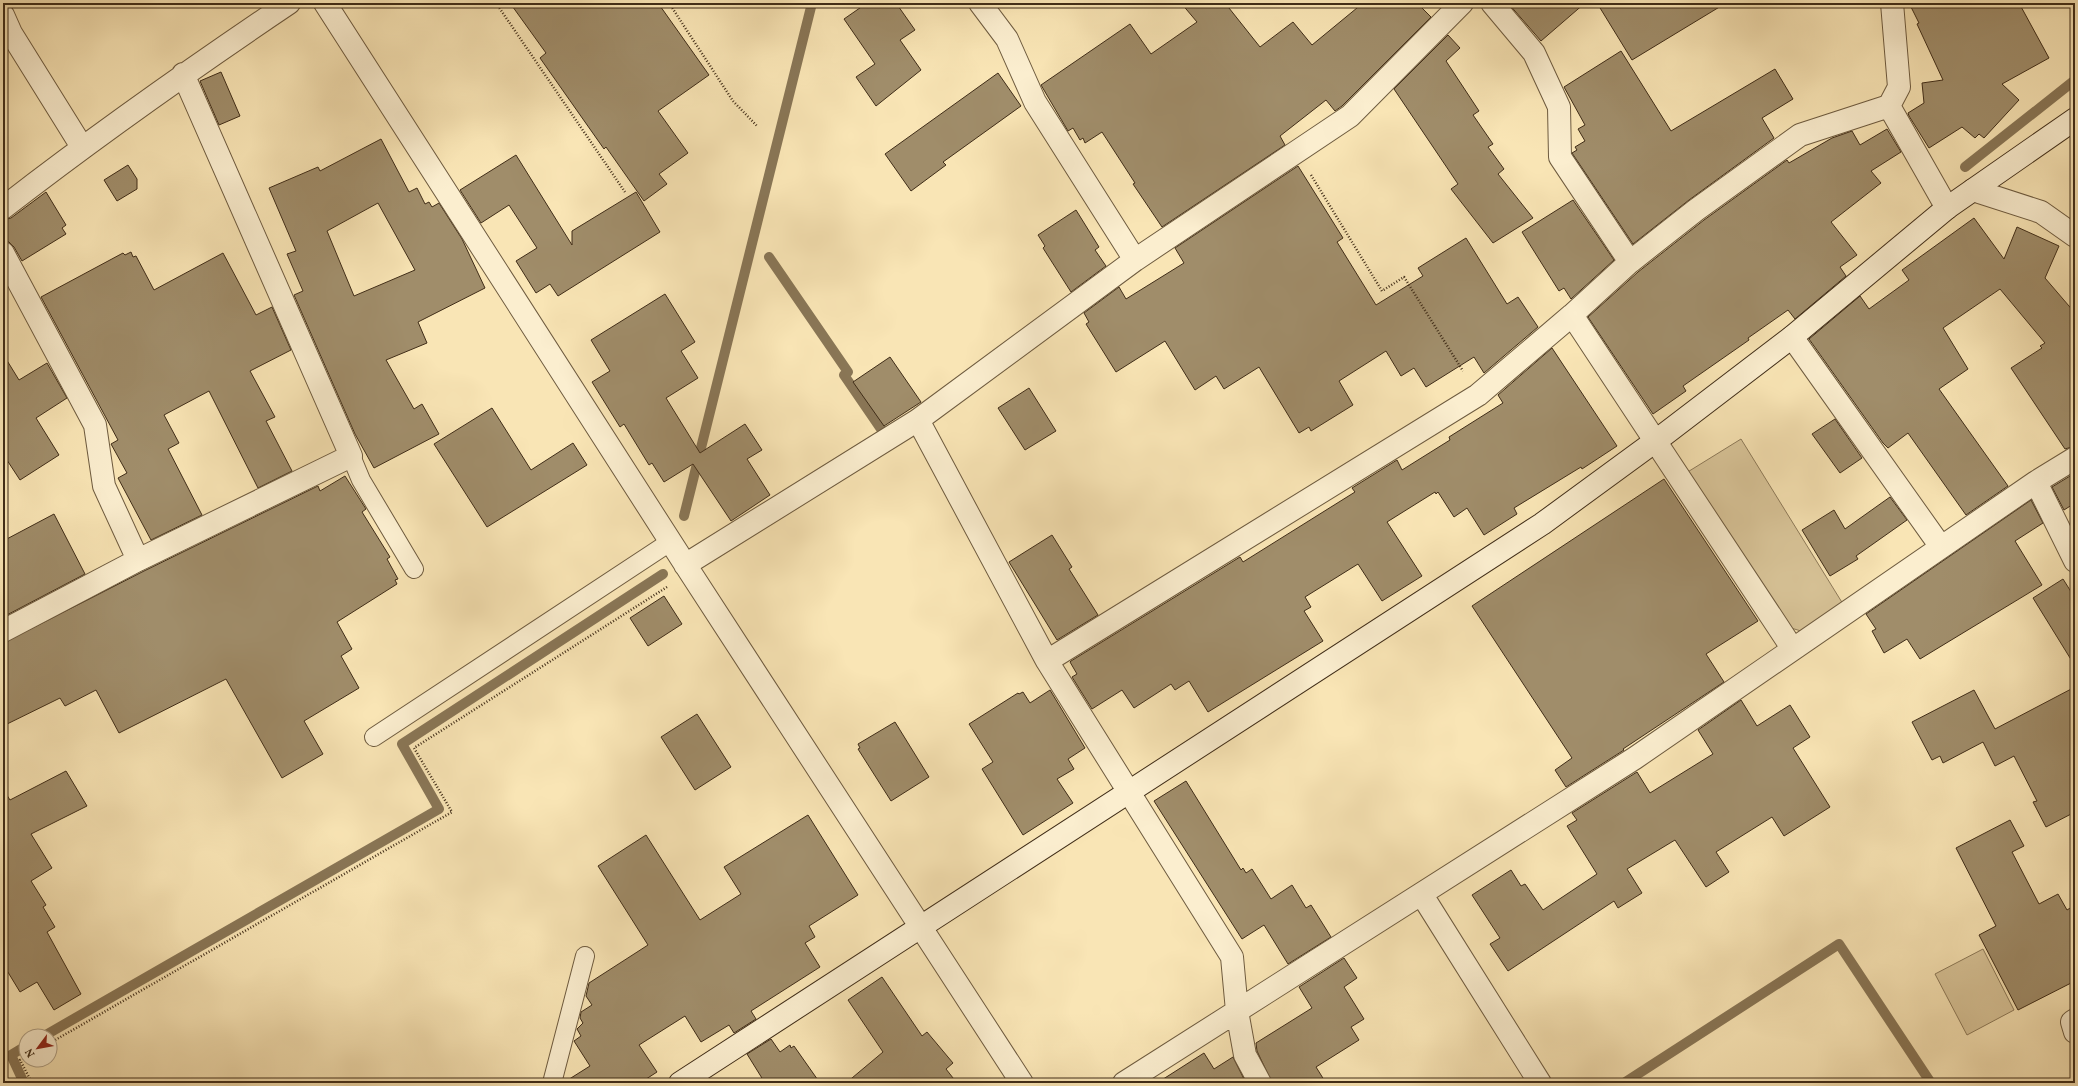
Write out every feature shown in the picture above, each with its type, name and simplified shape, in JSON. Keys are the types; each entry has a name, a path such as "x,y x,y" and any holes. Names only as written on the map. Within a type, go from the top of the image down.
{"street":[{"path":"3,208 82,146 183,74 289,3"},
{"path":"325,3 687,569 1022,1083"},
{"path":"980,3 1007,40 1035,102 1135,260"},
{"path":"687,569 918,420 1135,260 1350,116 1462,3"},
{"path":"1492,3 1534,53 1559,107 1560,157 1630,262"},
{"path":"1047,661 1478,395 1572,315 1630,262 1696,210 1800,135 1889,106 1899,87 1892,3"},
{"path":"3,15 11,33 82,146"},
{"path":"3,631 138,560 350,456 183,74"},
{"path":"1889,106 1947,208"},
{"path":"680,1083 1129,790 1542,524 1656,441 1792,336 1947,208 2075,119"},
{"path":"1973,190 2041,212 2075,236"},
{"path":"3,252 95,425 104,486 138,560"},
{"path":"1572,315 1792,648"},
{"path":"1792,336 1941,547"},
{"path":"918,420 1047,661 1232,957 1237,1011 1245,1055 1260,1083"},
{"path":"1124,1083 1422,895 1635,758 1792,648 2036,482 2075,458"},
{"path":"2036,482 2075,561"},
{"path":"1422,895 1540,1083"},
{"path":"2075,1020 2072,1022 2075,1032"}],"lane":[{"path":"350,456 361,480 414,569"},
{"path":"374,737 670,542"},
{"path":"552,1083 585,956"}],"path":[{"path":"496,3 625,192"},
{"path":"669,3 734,100 757,126"},
{"path":"1297,152 1382,290 1404,277 1478,395"},
{"path":"58,1038 452,812 414,748 687,569"},
{"path":"24,1068 32,1083"}],"shaded area":[{"path":"1741,439 1843,604 1801,631 1791,628 1686,473"},
{"path":"1983,949 2014,1010 1967,1035 1935,974"}],"building":[{"path":"510,3 658,3 709,75 658,111 688,153 659,174 667,184 644,201 606,147 604,149 540,58 546,53"},
{"path":"867,3 896,3 915,30 900,40 921,70 876,106 856,77 875,64 844,19"},
{"path":"1181,3 1225,3 1260,47 1293,22 1312,45 1363,3 1417,3 1431,17 1342,106 1335,111 1326,100 1280,136 1285,145 1162,227 1133,184 1135,183 1102,132 1085,143 1083,138 1080,140 1073,128 1068,131 1041,85 1130,24 1151,54 1197,22"},
{"path":"1508,3 1585,3 1541,41"},
{"path":"1597,3 1726,3 1632,60"},
{"path":"1909,3 2019,3 2049,58 2002,84 2019,100 1984,138 1979,134 1975,138 1962,127 1929,148 1909,116 1908,113 1924,103 1922,83 1943,80"},
{"path":"1448,35 1460,48 1446,61 1479,111 1473,115 1493,144 1488,147 1504,169 1498,174 1533,218 1493,243 1451,189 1458,184 1394,89"},
{"path":"1621,51 1671,131 1775,69 1793,99 1762,118 1774,138 1689,200 1633,244 1572,153 1577,150 1575,147 1585,141 1578,129 1585,125 1564,87"},
{"path":"221,72 240,116 219,125 200,81"},
{"path":"998,73 1021,106 943,162 946,165 911,191 885,154"},
{"path":"1887,129 1901,152 1871,171 1881,183 1831,222 1857,255 1840,267 1846,276 1795,319 1788,310 1748,338 1749,340 1683,386 1686,391 1653,414 1588,317 1638,272 1704,220 1787,160 1789,163 1832,138 1852,131 1860,145"},
{"path":"381,139 409,192 417,188 425,204 429,202 432,207 439,203 462,239 485,288 418,322 427,343 386,360 414,409 422,404 439,434 374,468 355,434 294,295 303,291 287,254 296,251 269,188 318,167 320,171","holes":["378,203 415,270 354,296 327,231"]},
{"path":"516,155 572,245 572,231 636,192 660,232 558,296 550,284 536,293 516,261 537,248 509,205 481,223 460,190"},
{"path":"128,165 137,179 137,189 117,201 104,180"},
{"path":"1298,166 1343,238 1337,242 1376,305 1423,276 1418,268 1466,238 1507,304 1518,297 1538,327 1484,373 1474,357 1426,387 1414,368 1401,376 1386,351 1339,381 1353,405 1311,431 1309,427 1299,433 1259,367 1224,389 1216,376 1195,390 1165,341 1116,372 1086,324 1089,322 1084,313 1119,287 1126,299 1184,263 1175,248"},
{"path":"46,192 66,225 62,228 66,234 22,261 14,247 9,242 3,241 3,220 11,218"},
{"path":"1573,200 1614,260 1571,299 1564,288 1559,291 1522,232"},
{"path":"1076,210 1099,247 1095,250 1106,266 1071,292 1043,248 1045,246 1038,235"},
{"path":"1974,218 2004,259 2017,227 2059,246 2045,278 2075,313 2075,446 2065,449 2011,368 2042,348 2040,346 2045,343 2000,289 1943,328 1968,369 1939,389 2008,486 1966,515 1908,433 1888,448 1883,443 1809,339 1860,296 1869,309 1909,280 1902,270"},
{"path":"131,252 133,257 136,256 154,290 223,253 256,315 272,307 291,350 250,371 275,417 266,421 292,471 258,488 209,391 164,415 179,443 168,449 202,515 151,540 118,478 127,473 111,444 118,440 41,297 123,253 125,255"},
{"path":"665,294 695,342 681,351 698,378 666,398 700,453 745,424 762,450 747,459 770,495 731,521 693,464 664,482 652,463 649,465 624,424 620,427 592,382 610,371 591,340"},
{"path":"1552,348 1617,446 1582,469 1581,467 1514,508 1517,514 1484,535 1467,508 1454,517 1438,492 1436,494 1435,492 1387,522 1422,576 1382,601 1358,564 1305,597 1311,607 1304,611 1323,641 1208,712 1189,681 1175,690 1171,684 1134,708 1122,690 1092,709 1072,677 1077,674 1070,662 1071,661 1240,557 1243,562 1355,492 1352,488 1397,460 1402,470 1450,440 1449,437 1503,403 1498,395"},
{"path":"3,354 19,380 47,363 67,398 36,418 59,455 20,480 3,454"},
{"path":"890,357 921,402 884,426 853,382"},
{"path":"1029,388 1056,431 1025,450 998,408"},
{"path":"492,408 531,470 573,443 587,465 487,527 434,444"},
{"path":"1835,419 1862,458 1840,473 1812,434"},
{"path":"2075,473 2075,503 2064,510 2052,487"},
{"path":"345,476 366,509 362,512 390,557 387,559 398,579 395,580 397,584 337,622 352,649 341,656 359,688 304,721 323,754 282,778 226,679 119,733 96,690 65,706 60,698 3,726 3,643 144,571 318,486 320,491"},
{"path":"1664,479 1758,621 1706,654 1724,682 1623,749 1624,750 1566,787 1555,770 1572,758 1472,606"},
{"path":"1890,497 1907,520 1856,556 1858,559 1830,576 1802,530 1834,510 1845,529"},
{"path":"2031,500 2043,523 2015,541 2042,585 1920,659 1907,639 1884,653 1872,631 1876,629 1866,614"},
{"path":"54,514 85,574 3,617 3,541"},
{"path":"1052,535 1072,567 1069,569 1098,615 1057,640 1009,562"},
{"path":"2063,579 2075,598 2075,666 2033,598"},
{"path":"664,596 682,624 648,646 630,618"},
{"path":"2075,687 2075,812 2046,827 2033,802 2037,801 2014,756 1995,766 1983,742 1943,763 1940,756 1932,760 1912,722 1974,690 1995,729"},
{"path":"1050,690 1085,748 1068,759 1074,769 1057,779 1073,803 1023,835 982,769 993,762 969,724 1018,693 1023,692 1030,703"},
{"path":"1741,700 1757,726 1790,705 1810,737 1793,748 1830,807 1784,836 1772,817 1716,852 1729,872 1706,887 1675,840 1627,869 1642,893 1618,908 1614,901 1508,971 1490,944 1500,938 1472,895 1511,870 1521,886 1525,884 1543,910 1597,874 1567,826 1577,820 1572,813 1637,772 1650,793 1713,754 1698,730"},
{"path":"697,714 731,767 695,790 661,737"},
{"path":"895,722 929,777 891,801 858,749 860,748 858,744"},
{"path":"66,771 87,806 31,834 52,868 31,881 46,905 43,907 55,927 47,932 81,994 54,1010 37,982 20,992 3,964 3,917 8,913 3,905 3,789 10,800"},
{"path":"1186,781 1241,870 1243,868 1246,873 1252,869 1271,899 1292,885 1306,908 1311,905 1331,937 1288,964 1264,925 1242,939 1154,801"},
{"path":"808,815 858,895 809,926 815,937 805,943 820,967 751,1011 756,1019 734,1033 729,1025 701,1042 685,1016 639,1045 657,1072 640,1083 563,1083 590,1066 574,1041 581,1036 577,1029 583,1023 580,1018 581,1012 592,1005 586,996 589,983 648,945 598,866 646,835 700,920 741,894 724,867"},
{"path":"2010,820 2024,846 2012,852 2039,904 2058,894 2067,910 2075,905 2075,981 2018,1010 1979,935 1996,926 1956,848"},
{"path":"1344,958 1357,978 1344,987 1364,1019 1351,1027 1359,1040 1316,1067 1326,1083 1272,1083 1257,1051 1256,1043 1312,1008 1299,987"},
{"path":"882,977 922,1036 927,1032 953,1063 946,1069 957,1083 846,1083 883,1052 848,1000"},
{"path":"771,1039 780,1052 790,1045 791,1048 794,1046 820,1083 765,1083 747,1054"},
{"path":"1204,1053 1214,1069 1233,1057 1246,1083 1157,1083"}],"waterway":[{"path":"684,516 812,3"},
{"path":"1965,167 2075,80"},
{"path":"769,257 848,372 844,375 881,429"},
{"path":"58,1028 439,809 402,744 663,574"},
{"path":"1624,1083 1839,944 1931,1083"},
{"path":"18,1051 11,1055 24,1083"}]}
